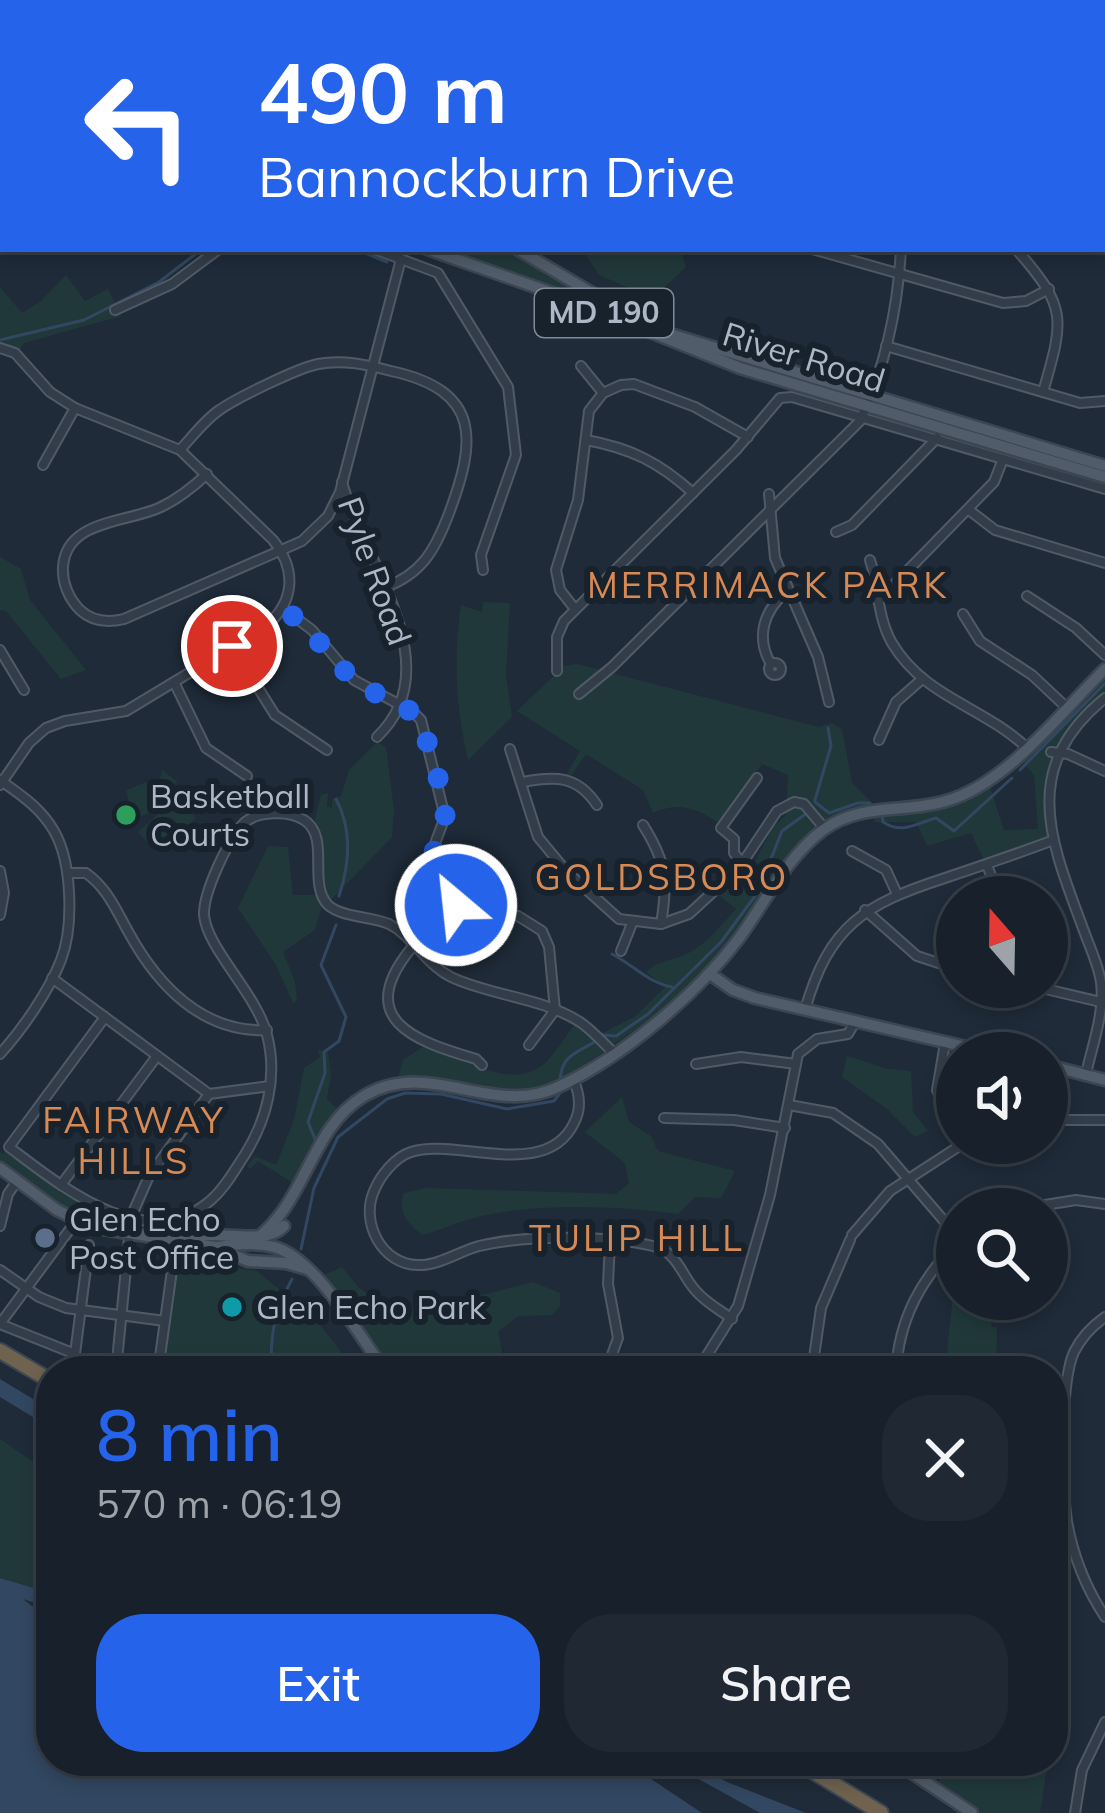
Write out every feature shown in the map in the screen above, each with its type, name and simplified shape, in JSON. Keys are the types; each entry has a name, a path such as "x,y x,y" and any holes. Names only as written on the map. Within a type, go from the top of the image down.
{"highway":[{"path":"0,1355 36,1376"},
{"path":"820,1776 881,1813"}],"main road":[{"name":"River Road","path":"436,252 564,297 693,352 1105,477"},
{"name":"River Road","path":"523,252 670,334 867,405 1105,466"},
{"path":"273,1264 286,1252 284,1226 292,1202 332,1126 352,1104 397,1082 432,1081 511,1098 564,1084 673,1010 710,974 800,851 825,829 865,809 932,804 988,781 1105,668"},
{"path":"710,974 755,998 936,1040"},
{"path":"1068,1070 1105,1080"},
{"path":"0,1168 76,1221 214,1247 248,1261 307,1269"},
{"path":"262,1236 292,1202"},
{"path":"248,1261 243,1252 247,1239 292,1202"},
{"path":"214,1247 274,1235 284,1226"},
{"path":"179,1242 196,1235 247,1239 286,1252 307,1269 374,1356"},
{"path":"916,1776 972,1813"}],"street":[{"path":"115,310 178,280 215,252"},
{"path":"381,252 443,279 508,388 515,455 481,555 483,570"},
{"path":"825,252 1003,303 1026,301 1049,289"},
{"path":"579,694 772,508 867,405 886,346 901,252"},
{"path":"1018,252 1049,289 1057,308 1059,330 1043,392"},
{"name":"Pyle Road","path":"401,260 342,480 407,656 401,706"},
{"path":"886,346 1080,403 1105,401"},
{"path":"0,348 15,353 50,392 75,408 180,450 281,550 291,579 283,609 265,627 127,711 46,728 1,782 29,800 47,820 61,844 68,873 63,953 52,978 0,1054"},
{"path":"180,450 218,411 307,367 335,362 372,366 423,377 444,390 465,421 470,445 463,478 432,554 412,575 384,588"},
{"path":"581,366 603,393"},
{"path":"575,609 560,590 556,570 578,500 589,411 603,393 634,385 695,407 748,436"},
{"path":"557,671 556,638 575,609 786,396 867,405 937,438 1105,489"},
{"path":"44,465 75,408"},
{"path":"836,532 852,525 937,438"},
{"path":"586,440 644,456 693,493"},
{"path":"878,601 994,482 1003,459"},
{"path":"207,474 162,507 80,535 70,545 63,566 67,590 81,610 106,622 124,619 302,541 321,525 336,502 342,480"},
{"path":"769,494 775,558 818,657 829,702"},
{"path":"968,510 995,530 1105,563"},
{"path":"870,560 891,641 922,680 1004,728 1026,747"},
{"path":"771,664 764,652 764,619 772,603 788,591"},
{"path":"1027,596 1076,628 1105,656"},
{"path":"283,609 312,630 354,680 421,720 444,809 444,826 429,860 436,888 456,905 518,916 536,925 548,944 555,1010 529,1045"},
{"path":"963,614 980,641 1032,675 1066,707"},
{"path":"232,646 275,715 327,750"},
{"path":"0,650 24,690"},
{"path":"879,740 896,702 922,680"},
{"path":"174,682 203,745 247,776"},
{"path":"1086,1074 1103,1003 1100,975 1051,841 1048,800 1055,753 1078,722 1105,698"},
{"path":"377,737 401,706"},
{"path":"510,748 538,837 615,917 661,924 689,914 742,862 767,821 786,805 804,804 825,829"},
{"path":"1055,753 1105,771"},
{"path":"523,782 566,778 587,791 597,805"},
{"path":"722,828 757,778"},
{"path":"105,1017 9,1147 94,1206 131,1217 176,1218 212,1199 254,1141 271,1086 266,1030 246,987 210,936 204,913 208,888 238,832 249,820 266,814 305,821 316,838 320,886 328,904 390,925 428,963 452,977 580,1022 613,1052"},
{"path":"708,820 734,839 734,853 742,862"},
{"path":"643,825 665,872 667,898 661,924"},
{"path":"805,1010 827,951 866,910 897,894 1051,841"},
{"path":"852,851 886,870 897,894"},
{"path":"986,864 990,876"},
{"path":"0,871 4,893 0,915"},
{"path":"68,873 86,873 102,887 147,962 188,1004 225,1028 266,1030"},
{"path":"866,910 916,956 936,962"},
{"path":"621,951 633,921"},
{"path":"413,946 391,979 396,1021 416,1040 482,1065"},
{"path":"52,978 209,1094 271,1086"},
{"path":"1068,995 1103,1003"},
{"path":"707,1356 732,1319 770,1195 796,1064 808,1043 848,1034 855,1022"},
{"path":"1094,1037 1105,1031"},
{"path":"61,1185 157,1056"},
{"path":"696,1064 741,1057 796,1064"},
{"path":"564,1084 579,1092 579,1111 572,1128 558,1142 505,1155 425,1149 403,1155 375,1188 371,1226 384,1250 418,1265 515,1240 651,1245 677,1261 698,1295 732,1319"},
{"path":"118,1356 131,1217 149,1176 209,1094"},
{"path":"789,1105 833,1113 878,1144 936,1212"},
{"path":"664,1118 734,1120 785,1128"},
{"path":"1068,1120 1105,1120"},
{"path":"814,1356 821,1308 851,1237 890,1191 936,1158"},
{"path":"0,1226 6,1199 17,1181"},
{"path":"1068,1201 1105,1204"},
{"path":"76,1221 0,1324 75,1354 89,1245"},
{"path":"160,1356 179,1242"},
{"path":"610,1242 608,1284 618,1338 611,1356"},
{"path":"898,1356 917,1293 936,1263"},
{"path":"0,1270 52,1304 165,1322"},
{"path":"1068,1373 1075,1350 1105,1317"},
{"path":"1068,1477 1069,1526 1084,1582 1105,1617"},
{"path":"1076,1813 1082,1770 1105,1722"}],"green space":[{"path":"447,252 515,252 603,304 823,386 710,355"},
{"path":"584,252 681,252 686,267 653,298 599,275"},
{"path":"66,275 85,301 108,289 121,316 24,343 20,350 0,344 0,287 22,313"},
{"path":"0,557 21,569 30,600 86,670 61,679 6,611 0,610"},
{"path":"483,602 510,603 506,674 512,717 468,760 457,683 457,645 461,605 482,612"},
{"path":"577,664 819,727 832,723 842,729 852,783 873,804 845,812 801,843 706,969 668,1005 611,1046 599,1035 634,1017 665,987 646,972 698,947 736,909 719,895 749,872 774,826 786,815 788,775 762,764 720,824 688,808 653,813 643,790 586,754 570,777 566,775 580,751 517,711 564,666"},
{"path":"1105,674 1105,698 1078,722 1051,781 1051,841 986,864 971,833 927,846 916,822 874,822 877,808 926,805 988,781 1004,830 1038,829 1034,775 1017,756"},
{"path":"377,742 386,747 394,810 392,837 330,901 315,830 321,795 328,793 327,806 332,808 332,799 341,796 349,770"},
{"path":"162,770 178,782 152,796 152,812 141,816 133,808 137,822 121,829 114,808 129,802 126,790 146,782 152,790"},
{"path":"178,797 196,818 156,852 138,832"},
{"path":"268,846 288,847 293,895 319,895 323,902 315,930 283,952 295,982 297,1001 293,1003 276,965 238,908"},
{"path":"575,1024 606,1050 563,1077 534,1088 501,1092 398,1078 403,1060 427,1044 486,1070 517,1075 532,1071 549,1059"},
{"path":"318,1050 328,1052 327,1099 339,1111 296,1185 258,1161 250,1169 247,1166 255,1156 276,1165 294,1120 304,1068 320,1057"},
{"path":"847,1056 911,1071 913,1112 928,1131 915,1137 886,1108 842,1077"},
{"path":"622,1097 629,1122 651,1136 658,1151 735,1171 721,1198 695,1197 678,1214 582,1207 508,1211 423,1235 405,1217 404,1193 426,1188 616,1194 629,1183 625,1163 585,1132"},
{"path":"7,1149 79,1197 125,1220 123,1229 69,1214 0,1164 0,1152"},
{"name":"Glen Echo Park","path":"170,1259 257,1271 317,1321 344,1356 159,1356"},
{"path":"342,1267 359,1288 388,1306 424,1310 533,1282 560,1293 560,1306 552,1315 518,1316 498,1332 503,1356 374,1356 317,1278"},
{"path":"950,1320 990,1320 997,1327 996,1356 947,1356"},
{"path":"0,1439 36,1464 36,1589 0,1578"},
{"path":"941,1776 1046,1776 1040,1813 981,1813 937,1785"}],"water":[{"path":"0,1379 36,1401 36,1419 0,1397"},
{"path":"0,1578 36,1589 36,1603 23,1599 36,1607 36,1776 646,1776 702,1813 0,1813"},
{"path":"693,1776 716,1776 806,1813 760,1813"}],"waterway":[{"path":"0,340 84,320 159,282 198,252"},
{"path":"362,252 387,262"},
{"path":"1020,770 1105,683"},
{"path":"815,800 831,746 828,728"},
{"path":"882,815 883,822 897,828 936,818 954,831 1012,778"},
{"path":"336,799 348,846 339,896"},
{"path":"815,802 829,813 870,803"},
{"path":"603,1035 616,1036 648,1014 721,942 758,892 782,831 807,813"},
{"path":"315,1139 308,1122 325,1073 324,1052 339,1041 346,1017 321,965 336,925"},
{"path":"612,954 648,978 672,987"},
{"path":"560,1084 566,1061 596,1041"},
{"path":"301,1249 314,1188 338,1137 387,1099 405,1093 441,1094 507,1109 554,1101 560,1093"},
{"path":"271,1356 275,1324 292,1279"}],"place":[{"name":"Basketball Courts","path":"126,815"},
{"name":"Glen Echo Post Office","path":"45,1238"},
{"name":"Glen Echo Park","path":"232,1307"}],"district":[{"name":"MERRIMACK PARK","path":"768,585"},
{"name":"GOLDSBORO","path":"662,877"},
{"name":"FAIRWAY HILLS","path":"134,1140"},
{"name":"TULIP HILL","path":"637,1238"}],"route":[{"path":"232,646 265,627 283,609 312,630 354,680 417,715 445,818 430,854 430,872 443,897 456,905"}]}
